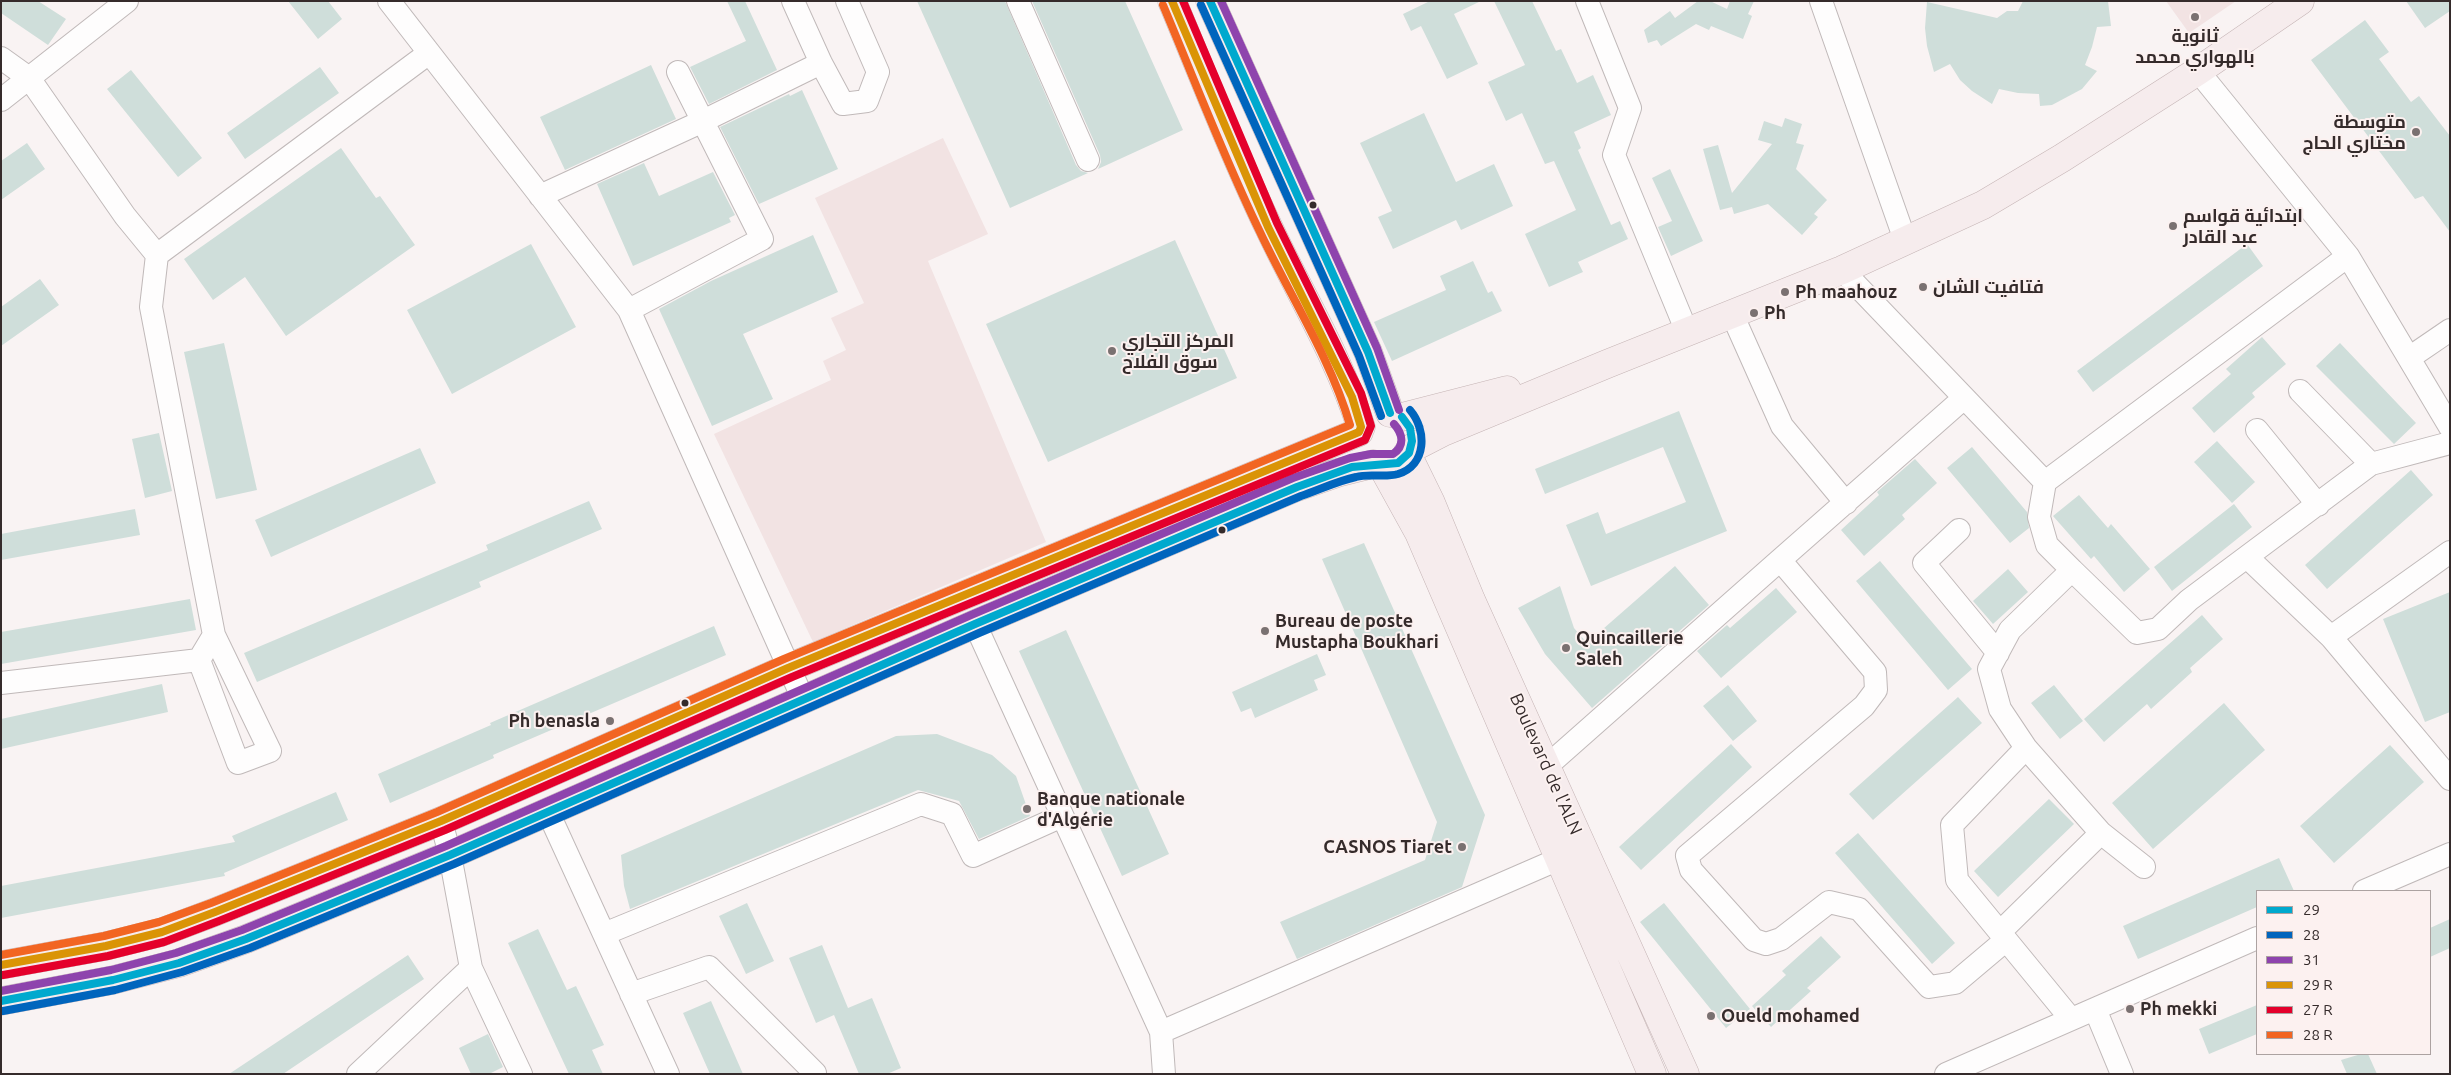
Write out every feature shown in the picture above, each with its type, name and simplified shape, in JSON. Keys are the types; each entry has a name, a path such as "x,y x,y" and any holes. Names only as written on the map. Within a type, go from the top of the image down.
{"main road":[{"path":"1172,1 1268,226 1352,397 1360,430 1358,440 1362,454 1378,465"},
{"path":"1210,1 1396,415 1411,428 1413,436 1408,452"},
{"path":"1,1001 113,980 179,963 246,939 548,812 975,624 1297,487 1338,473 1378,465 1396,464 1408,452 1443,432 1842,270 1983,204 2062,158 2198,71 2300,1"},
{"path":"1,965 106,946 162,932 441,821 788,668 1360,430 1370,417 1376,413 1396,415 1607,364"},
{"path":"1431,503 1430,466 1443,432"},
{"name":"Boulevard de l'ALN","path":"1408,452 1468,592 1548,766 1685,1074"},
{"name":"Boulevard de l'ALN","path":"1378,465 1419,533 1652,1074"}],"street":[{"path":"1,100 127,1"},
{"path":"389,1 628,310 803,699"},
{"path":"793,1 821,63 844,104 867,101 878,72 847,1"},
{"path":"1018,1 1088,160"},
{"path":"1587,1 1630,108 1614,155 1687,332"},
{"path":"1820,1 1905,240"},
{"path":"157,255 429,52"},
{"path":"1,58 29,78 125,216 157,255 151,307 214,635 270,751 238,763 199,660"},
{"path":"540,196 701,122 821,63"},
{"path":"2198,71 2348,256 2450,427"},
{"path":"628,310 762,239 701,122 678,72"},
{"path":"2348,256 2045,482 2039,517 2047,545 2137,633 2158,629 2189,600 2248,558 2371,464 2450,442"},
{"path":"1842,270 2045,482"},
{"path":"1732,314 1782,426 1846,503"},
{"path":"2409,358 2450,330"},
{"path":"2300,391 2371,464"},
{"path":"1548,766 1964,398"},
{"path":"2257,430 2318,505"},
{"path":"1959,530 1924,563 1998,653"},
{"path":"2331,637 2450,552"},
{"path":"2248,558 2331,637 2450,779"},
{"path":"1780,560 1875,672 1876,690 1864,706 1687,856 1692,870 1754,940 1766,944 1781,939 1829,902 1859,909 1929,987 1955,983 2102,833"},
{"path":"2072,570 2010,630 1989,669 2000,709 2026,748 2102,833 2144,866"},
{"path":"975,624 1161,1032 1164,1074"},
{"path":"199,660 214,635"},
{"path":"1,683 199,660"},
{"path":"2026,748 1952,825 1957,880 2072,1020"},
{"path":"604,934 921,804 952,814 973,856 1062,816"},
{"path":"548,812 668,1074"},
{"path":"441,821 450,854 471,968 521,1074"},
{"path":"2366,890 2450,854"},
{"path":"1161,1032 1559,859"},
{"path":"1946,1074 2256,938"},
{"path":"631,994 709,967 815,1074"},
{"path":"358,1074 471,968"},
{"path":"2095,1009 2122,1074"}],"shaded area":[{"name":"ثانوية بالهواري محمد","path":"2166,1 2236,1 2189,33"},
{"path":"943,138 988,234 928,261 1046,542 813,642 714,434 831,380 823,361 846,350 831,318 864,303 815,198"}],"building":[{"path":"1,1 38,1 66,19 48,45 1,13"},
{"path":"288,1 328,1 342,19 318,39"},
{"path":"727,1 745,1 777,70 709,104 690,67 746,41"},
{"path":"917,1 1005,1 1076,165 1081,171 1088,173 1010,208"},
{"path":"1032,1 1125,1 1183,130 1098,169 1101,162 1100,155"},
{"path":"1430,1 1481,1 1454,14 1478,64 1447,79 1421,26 1411,31 1403,14"},
{"path":"1494,1 1532,1 1556,51 1561,49 1577,83 1593,75 1611,115 1574,132 1581,148 1578,150 1611,225 1620,221 1628,239 1578,262 1583,272 1549,287 1525,234 1576,210 1554,161 1545,164 1522,113 1506,121 1488,82 1525,65"},
{"path":"1698,1 1710,1 1727,9 1730,1 1754,1 1748,14 1752,16 1743,39 1711,26 1709,30 1696,24 1661,46 1657,40 1648,43 1644,30 1670,11 1675,18"},
{"path":"2023,1 2108,1 2111,26 2097,27 2085,65 2097,71 2082,89 2052,105 2040,106 2039,94 2018,93 1999,89 1992,104 1972,91 1960,80 1950,64 1934,72 1927,46 1925,28 1927,2 1997,18 2007,11 2018,11"},
{"path":"2406,1 2450,1 2450,11 2425,28"},
{"path":"2365,20 2389,52 2379,59 2411,102 2419,96 2450,136 2450,232 2423,196 2415,199 2311,60"},
{"path":"651,65 676,119 565,170 540,117"},
{"path":"320,67 339,93 245,159 227,133"},
{"path":"131,70 202,158 178,177 107,89"},
{"path":"802,90 838,169 759,204 720,127 789,94 790,96"},
{"path":"1424,113 1456,182 1494,164 1513,206 1461,230 1456,220 1393,249 1378,217 1392,211 1360,143"},
{"path":"1785,118 1802,124 1796,143 1804,145 1796,169 1827,200 1814,214 1818,217 1802,235 1768,204 1734,214 1732,207 1720,210 1703,149 1718,145 1732,193 1772,144 1758,140 1764,121 1782,127"},
{"path":"27,143 45,169 1,200 1,161"},
{"path":"341,148 376,198 380,196 415,245 286,336 245,277 213,300 184,259"},
{"path":"644,163 659,196 713,172 735,215 729,218 731,222 633,266 597,184"},
{"path":"1670,169 1703,241 1671,256 1658,227 1672,221 1652,178"},
{"path":"813,235 838,292 743,334 773,399 712,426 659,309 711,281"},
{"name":"المركز التجاري سوق الفلاح","path":"1175,240 1237,378 1048,462 986,324"},
{"path":"531,244 576,327 452,394 407,310"},
{"path":"2247,244 2263,266 2093,392 2077,371"},
{"path":"1473,261 1488,293 1492,291 1502,311 1392,361 1374,322 1446,290 1440,276"},
{"path":"40,279 59,305 1,346 1,307"},
{"path":"2262,337 2286,364 2252,393 2255,397 2214,433 2192,408 2231,374 2226,369"},
{"path":"224,343 257,490 216,499 184,352"},
{"path":"2340,343 2416,423 2394,444 2316,366"},
{"path":"1679,411 1727,531 1591,586 1566,525 1598,512 1606,534 1686,502 1663,447 1545,494 1535,469"},
{"path":"159,433 172,491 145,498 132,439"},
{"path":"2217,441 2255,482 2232,503 2194,462"},
{"path":"1972,447 2027,512 2029,528 2010,543 1947,468"},
{"path":"420,448 436,483 271,557 255,520"},
{"path":"1915,459 1937,483 1902,515 1905,519 1864,556 1841,530 1879,495 1877,492"},
{"path":"2411,470 2433,495 2327,589 2305,565"},
{"path":"2079,495 2108,528 2111,524 2150,569 2124,592 2094,556 2091,559 2053,516"},
{"path":"589,501 602,529 479,582 481,587 257,682 244,653 488,550 486,545"},
{"path":"2234,504 2252,527 2172,591 2154,567"},
{"path":"135,509 140,535 1,560 1,534"},
{"path":"1364,543 1485,815 1462,887 1297,959 1280,922 1425,860 1437,822 1322,559"},
{"path":"1880,561 1972,669 1948,690 1856,581"},
{"path":"1675,566 1709,605 1592,708 1545,654 1518,608 1560,586 1574,628 1587,643"},
{"path":"2008,569 2028,592 1993,624 1973,601"},
{"path":"1776,588 1797,612 1721,678 1697,651 1727,625 1730,628"},
{"path":"2450,592 2450,712 2425,722 2383,619"},
{"path":"190,599 196,630 1,664 1,632"},
{"path":"2202,615 2223,639 2190,668 2192,672 2151,709 2147,704 2104,742 2084,719"},
{"path":"714,626 726,655 493,755 494,758 390,803 378,774 491,725 490,723"},
{"path":"1066,630 1169,854 1122,876 1019,651"},
{"path":"1317,654 1326,675 1314,680 1318,690 1255,718 1251,708 1241,712 1232,692"},
{"path":"162,684 168,712 1,749 1,719"},
{"path":"1728,685 1757,721 1733,741 1703,706"},
{"path":"2054,685 2083,721 2060,739 2031,703"},
{"path":"1958,697 1982,723 1873,820 1849,794"},
{"path":"2224,703 2265,750 2153,849 2112,803"},
{"path":"937,734 992,755 1016,776 1030,816 979,839 959,801 918,790 630,909 624,886 621,855 896,736"},
{"path":"1731,744 1752,767 1641,870 1619,847"},
{"path":"2390,745 2424,782 2334,863 2300,826"},
{"path":"336,792 348,820 224,873 225,876 1,918 1,886 235,842 232,836"},
{"path":"2049,799 2074,824 1998,897 1974,871"},
{"path":"1858,833 1955,943 1932,964 1835,853"},
{"path":"2279,858 2294,890 2256,890 2256,907 2138,959 2123,926"},
{"path":"747,903 774,961 746,974 719,916"},
{"path":"1664,903 1750,1009 1726,1028 1640,922"},
{"path":"2450,919 2450,948 2431,957 2431,928"},
{"path":"538,929 567,990 576,986 604,1045 592,1050 603,1074 569,1074 508,943"},
{"path":"1821,936 1841,957 1807,988 1811,991 1771,1027 1752,1006 1786,975 1782,971"},
{"path":"822,945 848,1008 872,998 901,1068 887,1074 859,1074 834,1015 816,1023 789,958"},
{"path":"408,955 424,979 283,1074 229,1074"},
{"path":"711,1001 743,1074 710,1074 683,1013"},
{"path":"2256,1005 2256,1034 2209,1054 2199,1029"},
{"path":"488,1034 503,1067 489,1074 471,1074 459,1048"},
{"path":"2358,1055 2368,1055 2377,1074 2347,1074 2341,1060"}],"transit line":[{"path":"1,965 106,946 162,932 215,912 441,821 788,668 1359,432 1361,427 1352,397 1268,227 1172,1"},
{"path":"3,975 108,956 164,942 219,921 445,830 792,677 1365,440 1371,426 1361,393 1277,223 1183,1"},
{"name":"29","path":"1210,1 1368,352 1390,413"},
{"name":"31","path":"1221,1 1377,348 1399,410"},
{"path":"1,955 104,936 159,922 211,903 437,812 784,659 1350,425 1342,400 1321,351 1272,256 1234,176 1163,5"},
{"name":"28","path":"1201,5 1359,356 1381,416"},
{"name":"28","path":"3,1011 115,990 182,972 250,948 454,864 979,633 1301,496 1356,477 1398,474 1408,469 1414,463 1419,455 1421,446 1419,427 1416,418 1410,410"},
{"name":"29","path":"1,1001 113,980 179,963 246,939 450,855 975,624 1297,487 1352,467 1398,463 1409,453 1412,441 1410,428 1402,417"},
{"name":"31","path":"1,991 111,970 176,953 242,930 446,846 971,615 1293,478 1350,458 1371,454 1393,454 1401,444 1401,436 1394,424"}],"place":[{"name":"ثانوية بالهواري محمد","path":"2195,17"},
{"name":"متوسطة مختاري الحاج","path":"2416,132"},
{"name":"ابتدائية قواسم عبد القادر","path":"2173,226"},
{"name":"فتافيت الشان","path":"1923,287"},
{"name":"Ph maahouz","path":"1785,292"},
{"name":"Ph","path":"1754,313"},
{"name":"المركز التجاري سوق الفلاح","path":"1112,351"},
{"name":"Bureau de poste Mustapha Boukhari","path":"1265,631"},
{"name":"Quincaillerie Saleh","path":"1566,648"},
{"name":"Ph benasla","path":"610,721"},
{"name":"Banque nationale d'Algérie","path":"1027,809"},
{"name":"CASNOS Tiaret","path":"1462,847"},
{"name":"Ph mekki","path":"2130,1009"},
{"name":"Oueld mohamed","path":"1711,1016"}]}
